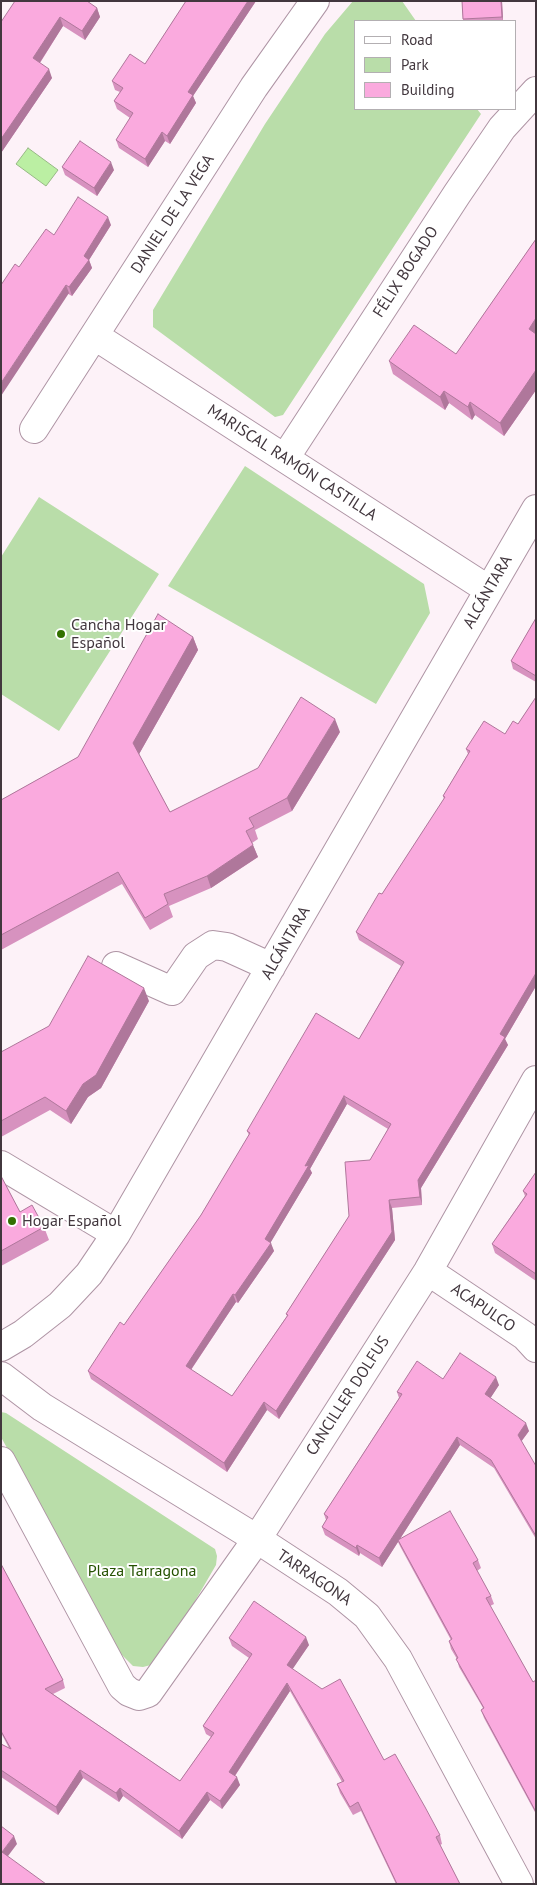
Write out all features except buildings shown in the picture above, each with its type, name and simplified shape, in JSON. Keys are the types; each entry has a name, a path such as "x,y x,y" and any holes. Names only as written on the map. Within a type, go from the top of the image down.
{"street":[{"name":"DANIEL DE LA VEGA","path":"34,429 254,87 315,1"},
{"name":"FÉLIX BOGADO","path":"285,458 502,128 536,91"},
{"name":"MARISCAL RAMÓN CASTILLA","path":"95,336 490,590"},
{"name":"ALCÁNTARA","path":"1,1347 23,1334 60,1304 89,1274 116,1234 536,509"},
{"path":"116,966 172,991 196,956 213,945 227,947 271,967"},
{"name":"CANCILLER DOLFUS","path":"1,1461 122,1686 129,1692 139,1696 148,1692 257,1539 428,1271 536,1080"},
{"path":"1,1165 116,1234"},
{"name":"ACAPULCO","path":"428,1271 525,1336 536,1348"},
{"name":"TARRAGONA","path":"1,1376 42,1407 257,1539 338,1592 354,1605 377,1628 398,1659 519,1884"}],"green space":[{"path":"353,1 402,1 415,20 354,20 354,110 478,110 481,114 283,415 275,417 153,327 153,310 265,124 325,34"},
{"path":"245,466 424,584 430,613 376,704 168,586"},
{"name":"Cancha Hogar Español","path":"39,497 159,574 59,731 1,694 1,557"},
{"name":"Plaza Tarragona","path":"1,1412 6,1413 215,1549 217,1556 216,1565 163,1656 155,1664 143,1667 133,1666 118,1651 1,1437"}],"shaded area":[{"path":"28,148 58,170 46,186 16,164"}],"place":[{"name":"Cancha Hogar Español","path":"61,634"},
{"name":"Hogar Español","path":"12,1221"}]}
